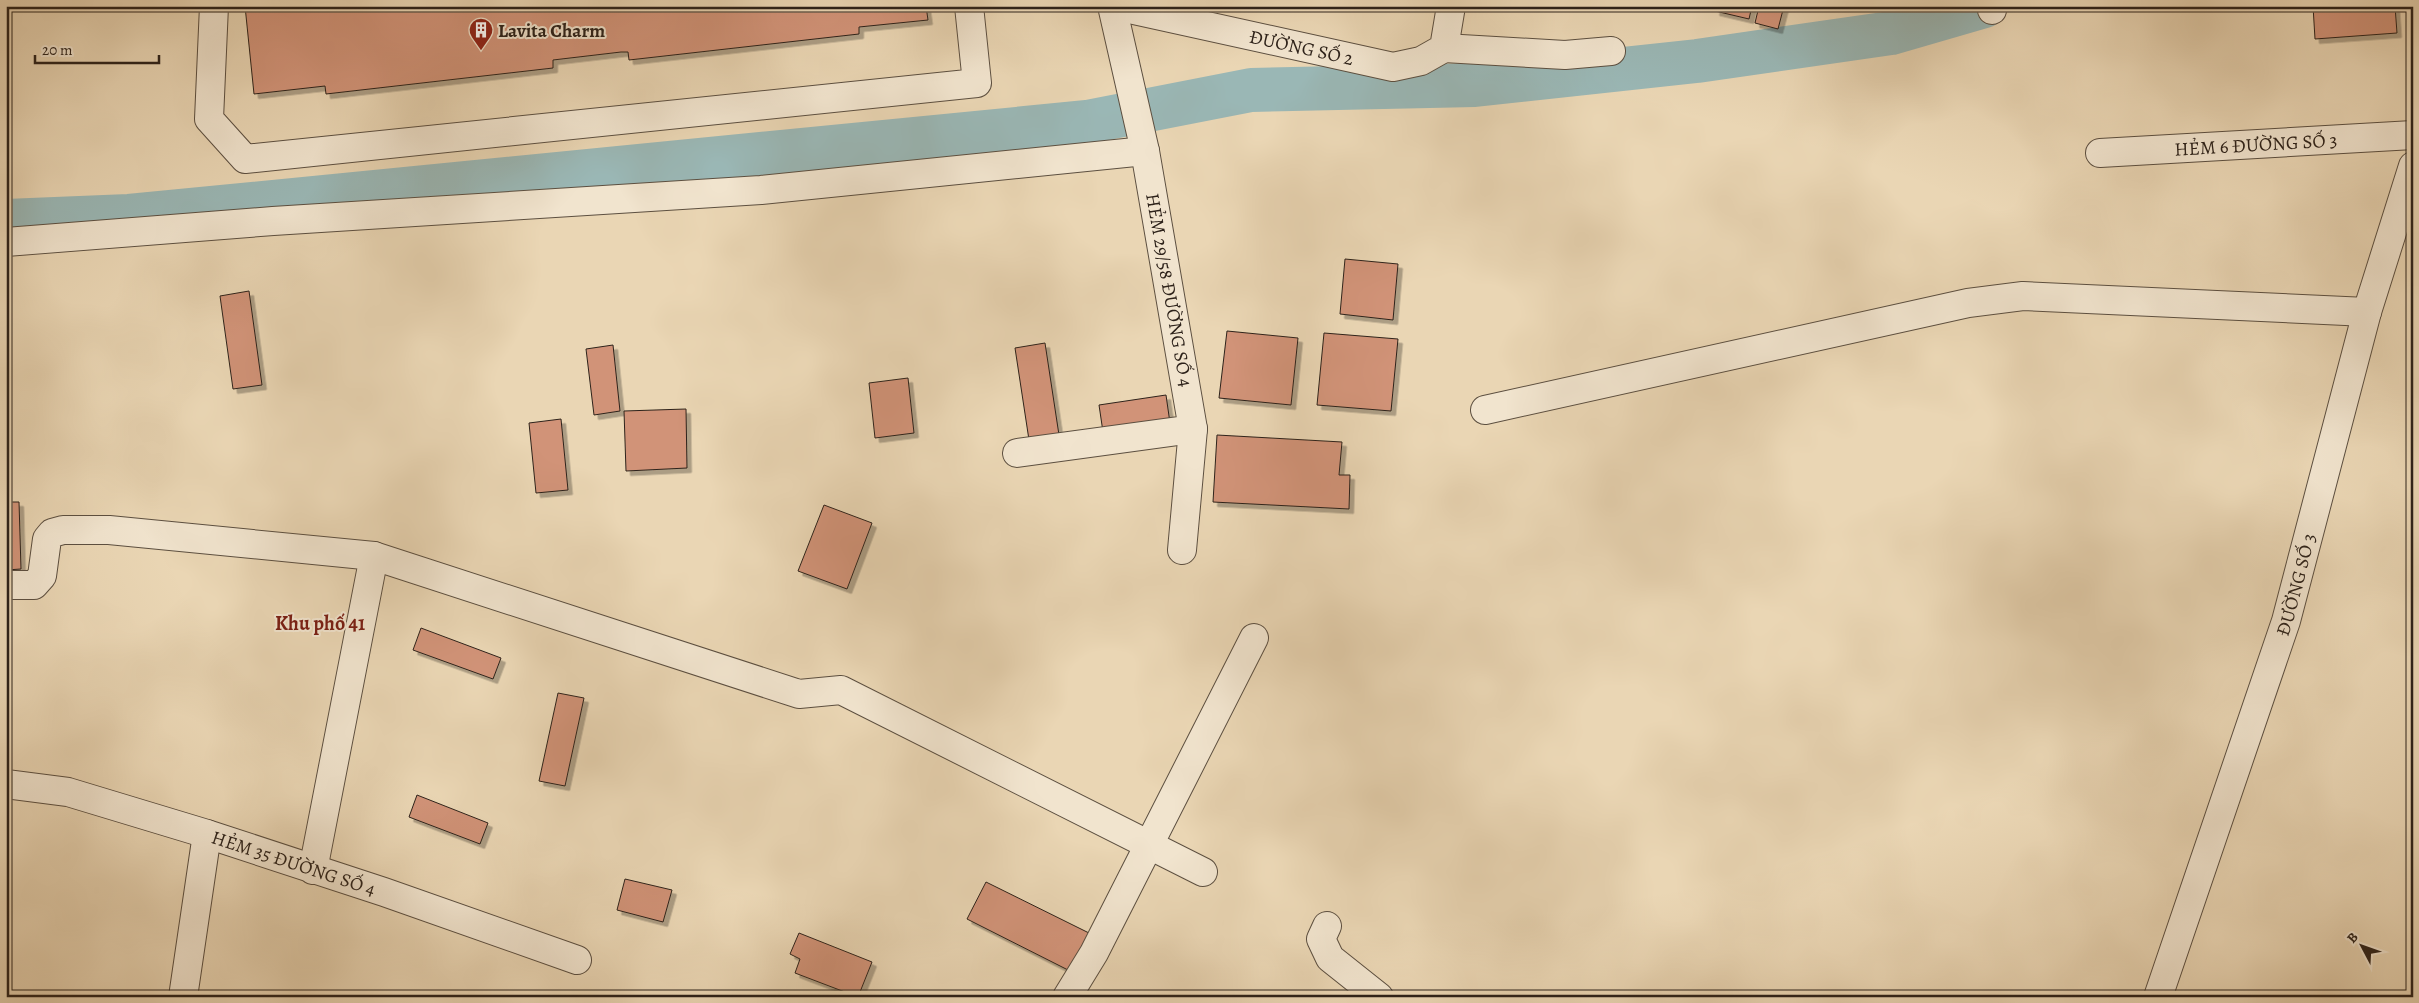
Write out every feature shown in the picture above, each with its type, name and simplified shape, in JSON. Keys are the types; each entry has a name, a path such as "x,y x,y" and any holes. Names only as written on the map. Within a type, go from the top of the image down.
{"street":[{"path":"214,6 209,119 245,159 976,83 969,6"},
{"name":"ĐƯỜNG SỐ 2","path":"1114,6 1393,67 1421,61 1444,48"},
{"name":"HẺM 29/58 ĐƯỜNG SỐ 4","path":"1114,6 1146,150 1193,429 1182,550"},
{"path":"1451,6 1444,48 1565,55 1610,52"},
{"name":"HẺM 6 ĐƯỜNG SỐ 3","path":"2100,153 2413,135"},
{"path":"6,242 273,220 761,190 1146,150"},
{"name":"ĐƯỜNG SỐ 3","path":"2158,997 2286,621 2367,312 2413,166"},
{"path":"1486,410 1968,303 2023,296 2367,312"},
{"path":"1017,453 1193,429"},
{"path":"6,585 34,585 42,576 47,539 52,532 63,530 109,530 374,556 799,694 841,690 1203,872"},
{"path":"314,870 374,556"},
{"path":"1067,997 1085,970 1254,638"},
{"name":"HẺM 35 ĐƯỜNG SỐ 4","path":"6,784 68,792 207,834 384,892 577,960"},
{"path":"183,997 207,834"},
{"path":"1327,926 1321,939 1330,958 1379,997"}],"building":[{"name":"Lavita Charm","path":"245,6 926,6 928,20 859,27 859,34 629,60 628,52 621,52 553,60 553,68 326,94 325,86 254,94"},
{"path":"1716,6 1752,6 1749,19 1715,11"},
{"path":"1759,6 1784,6 1778,29 1755,23"},
{"path":"2313,6 2395,6 2397,33 2315,39"},
{"path":"1345,259 1398,264 1393,320 1340,314"},
{"path":"249,291 262,385 233,389 220,296"},
{"path":"1227,331 1298,338 1291,405 1219,398"},
{"path":"1324,333 1398,339 1391,411 1317,405"},
{"path":"1045,343 1059,435 1029,440 1015,348"},
{"path":"613,345 620,411 594,415 586,349"},
{"path":"908,378 914,433 875,438 869,383"},
{"path":"1166,395 1170,423 1103,432 1099,405"},
{"path":"686,409 687,468 626,471 624,411"},
{"path":"561,419 568,490 536,493 529,423"},
{"path":"1217,435 1342,442 1339,475 1350,475 1349,509 1213,502"},
{"path":"6,502 19,502 21,569 6,570"},
{"path":"824,505 872,523 847,589 798,571"},
{"path":"421,628 501,658 493,679 413,650"},
{"path":"558,693 584,698 565,786 539,781"},
{"path":"417,795 488,823 480,844 409,817"},
{"path":"625,879 672,890 663,922 617,910"},
{"path":"986,882 1089,933 1070,971 967,919"},
{"path":"799,933 872,962 858,997 795,973 800,959 790,954"}],"waterway":[{"path":"6,221 129,216 1087,122 1251,90 1475,85 1697,61 1891,33 1984,6"}],"place":[{"name":"Lavita Charm","path":"481,51"}],"district":[{"name":"Khu phố 41","path":"320,623"}]}
